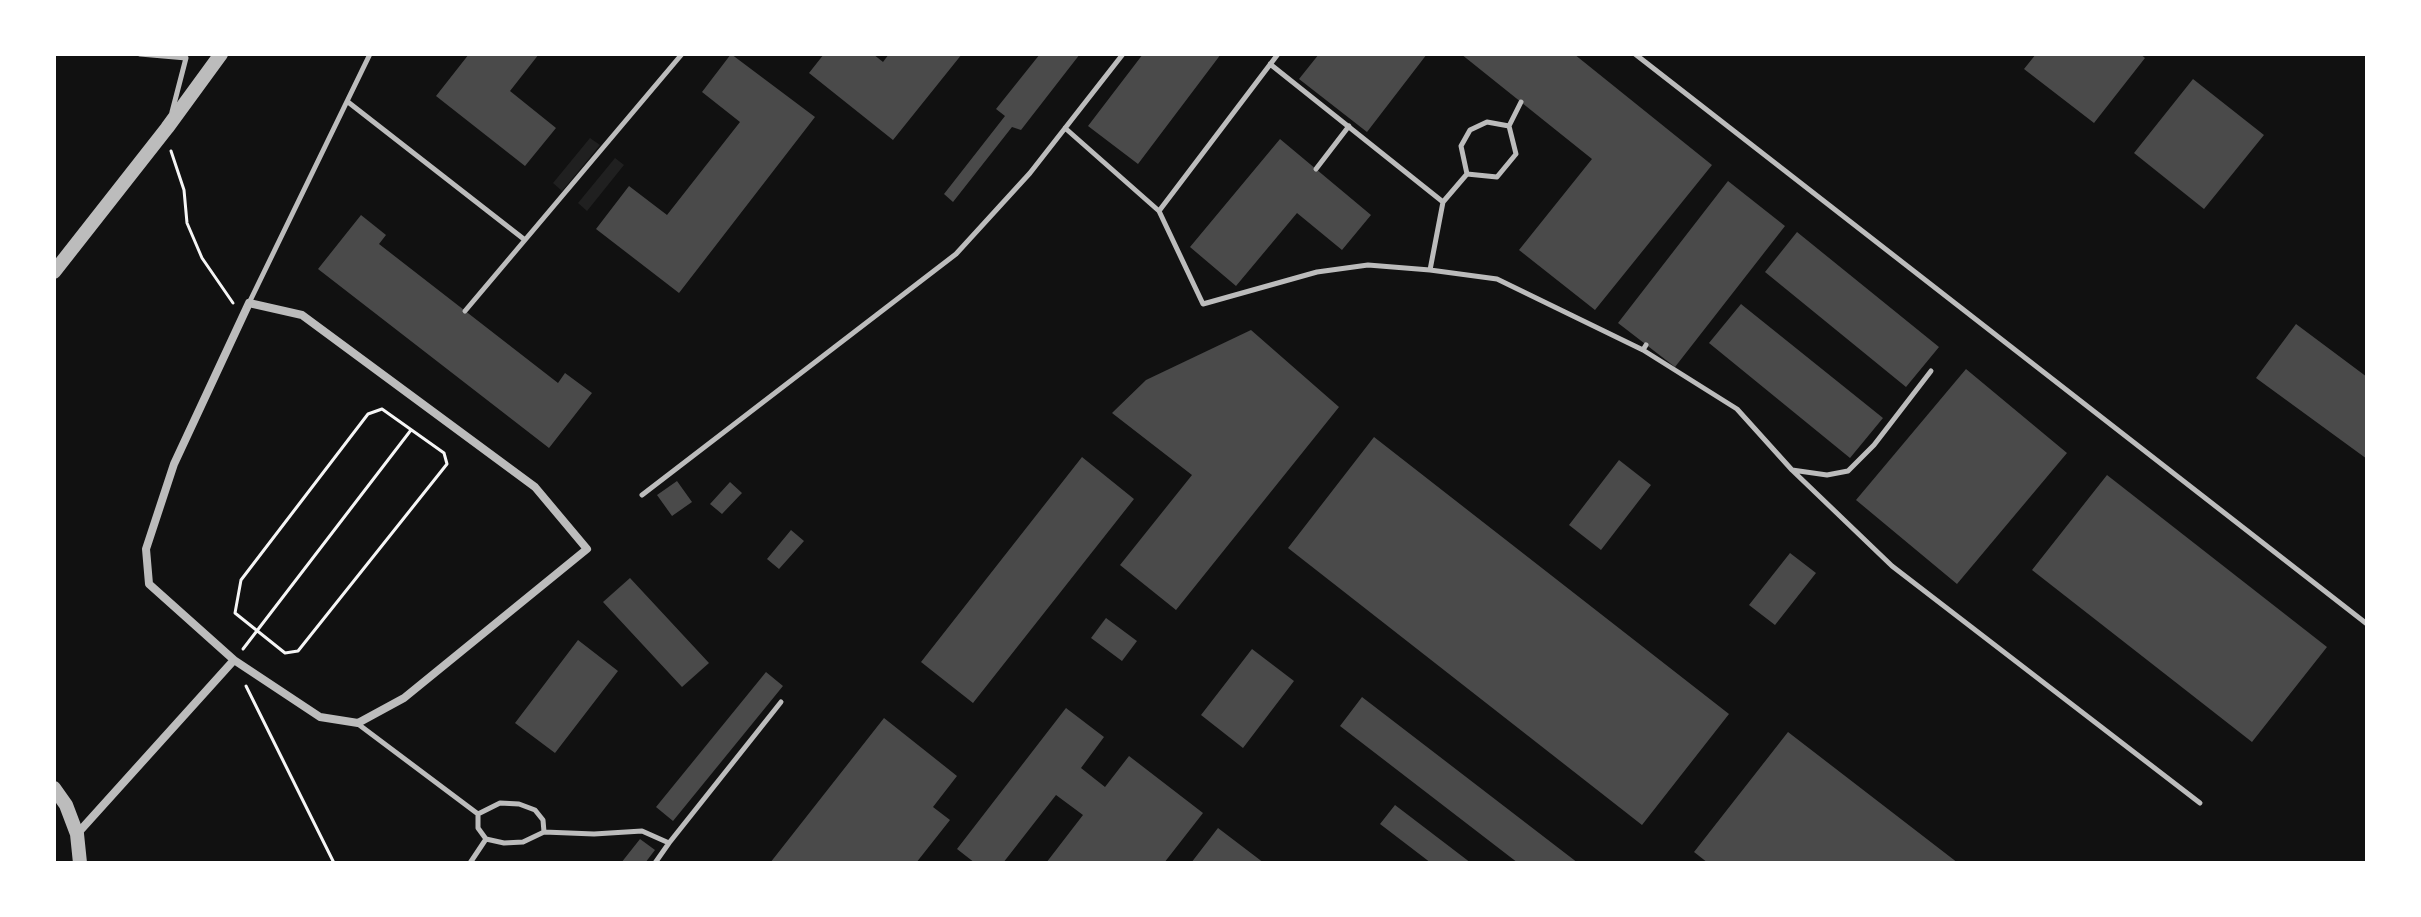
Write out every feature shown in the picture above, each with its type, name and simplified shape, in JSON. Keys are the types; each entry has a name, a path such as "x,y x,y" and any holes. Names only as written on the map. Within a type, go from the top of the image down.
{"street":[{"path":"54,272 221,54"},
{"path":"249,303 302,315 535,487 587,549 404,698 358,723 320,717 234,660 149,584 146,549 174,464 249,303"},
{"path":"77,834 234,660"},
{"path":"54,788 66,805 77,834 80,863"}],"lane":[{"path":"140,54 187,56 167,128"},
{"path":"249,303 370,54"},
{"path":"465,311 682,54"},
{"path":"642,495 956,254 1030,173 1123,54"},
{"path":"1159,211 1278,54"},
{"path":"1635,54 2367,624"},
{"path":"1270,64 1443,202"},
{"path":"348,102 525,240"},
{"path":"1467,174 1497,177 1516,154 1509,126 1521,102"},
{"path":"1467,174 1461,146 1470,130 1487,122 1509,126"},
{"path":"1316,169 1349,126"},
{"path":"1065,128 1159,211 1203,304 1317,272 1368,265 1430,270 1497,279 1645,347 1737,409 1792,470 1892,566 2200,803"},
{"path":"1430,270 1443,202 1467,174"},
{"path":"1792,470 1827,475 1848,471 1874,445 1931,371"},
{"path":"655,863 781,702"},
{"path":"358,723 478,814"},
{"path":"478,814 500,803 519,804 535,810 543,820 544,832"},
{"path":"478,814 478,828 486,839 504,843 523,842 544,832 594,834 642,831 669,843"},
{"path":"470,863 486,839"}],"path":[{"path":"167,128 172,157 184,190 187,223 202,258 231,304 249,303"},
{"path":"382,409 411,430 444,453 447,464 298,651 285,653 235,613 241,580 368,414 382,409"},
{"path":"334,863 234,660 411,430"}],"shaded area":[{"path":"590,138 600,145 562,191 553,183"},
{"path":"615,158 624,165 587,211 578,203"}],"building":[{"path":"469,54 539,54 510,91 556,128 525,166 436,96"},
{"path":"731,54 815,117 679,293 596,229 629,186 667,215 740,122 702,92"},
{"path":"824,54 873,54 883,62 889,54 962,54 893,140 809,73"},
{"path":"1040,54 1080,54 1021,130 1012,127 953,202 944,194 1005,116 996,109"},
{"path":"1143,54 1221,54 1138,164 1088,126"},
{"path":"1319,54 1427,54 1367,132 1299,79"},
{"path":"1461,54 1574,54 1712,165 1595,310 1519,250 1592,159"},
{"path":"2036,54 2140,54 2145,58 2094,123 2024,69"},
{"path":"2193,79 2264,135 2204,209 2134,153"},
{"path":"1280,139 1371,215 1342,250 1297,213 1236,286 1190,247"},
{"path":"1728,181 1785,226 1675,367 1618,323"},
{"path":"361,215 386,235 379,244 558,383 565,373 592,393 549,448 318,269"},
{"path":"1797,232 1939,347 1906,387 1765,272"},
{"path":"1741,304 1883,418 1850,458 1709,343"},
{"path":"2296,324 2367,377 2367,459 2256,378"},
{"path":"1251,330 1339,407 1176,610 1120,565 1192,475 1112,413 1146,380"},
{"path":"1966,369 2067,453 1957,584 1856,500"},
{"path":"1374,437 1729,714 1642,825 1288,548"},
{"path":"1082,457 1134,499 973,703 921,662"},
{"path":"1619,460 1651,485 1601,550 1569,525"},
{"path":"2107,475 2327,647 2252,742 2032,570"},
{"path":"677,481 692,502 672,516 657,495"},
{"path":"730,482 742,493 722,514 710,504"},
{"path":"791,530 804,541 779,569 767,559"},
{"path":"1790,553 1816,573 1775,625 1749,605"},
{"path":"630,578 709,663 682,687 603,602"},
{"path":"1106,618 1137,641 1122,661 1091,638"},
{"path":"578,640 618,671 555,753 515,723"},
{"path":"1252,649 1294,681 1243,748 1201,715"},
{"path":"766,672 783,686 673,821 656,807"},
{"path":"1362,697 1578,863 1518,863 1340,726"},
{"path":"1066,708 1104,737 1081,768 1105,787 1129,756 1203,813 1164,863 1046,863 1083,815 1056,795 1003,863 975,863 957,849"},
{"path":"884,718 957,776 933,807 950,820 916,863 770,863"},
{"path":"1788,732 1958,863 1708,863 1694,852"},
{"path":"1395,805 1471,863 1431,863 1380,824"},
{"path":"1218,828 1264,863 1191,863"},
{"path":"640,839 655,850 645,863 621,863"}]}
